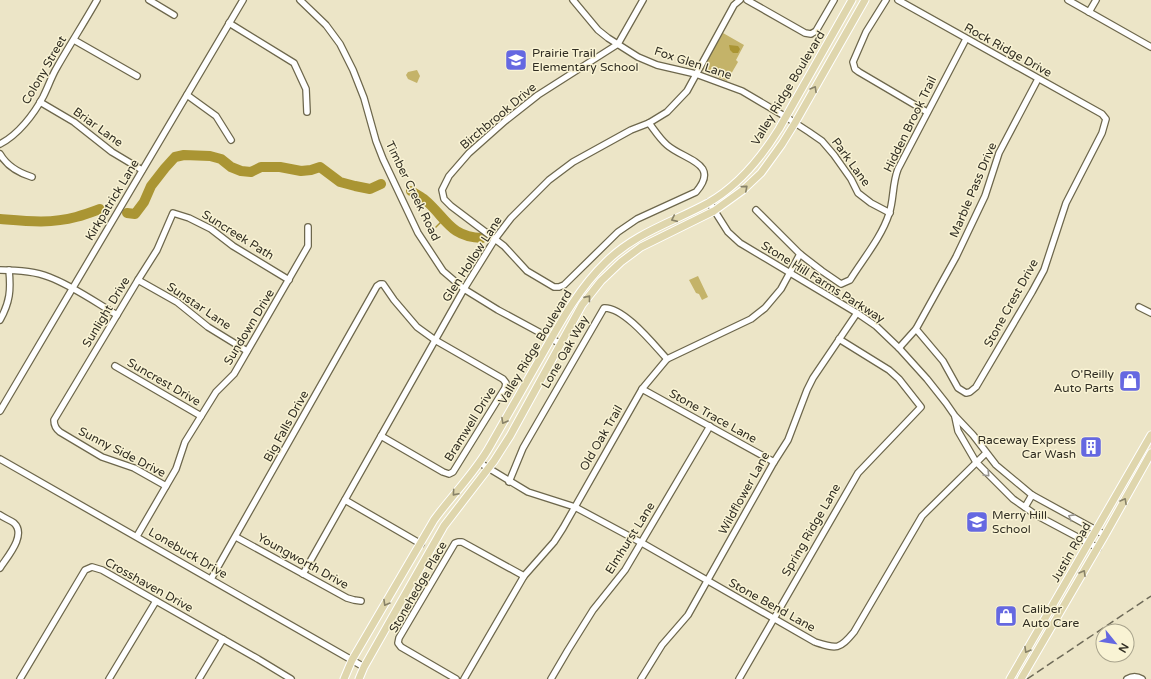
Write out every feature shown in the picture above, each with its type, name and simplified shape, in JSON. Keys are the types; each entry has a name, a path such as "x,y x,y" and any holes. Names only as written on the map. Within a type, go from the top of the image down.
{"main road":[{"name":"Valley Ridge Boulevard","path":"344,679 352,660 434,520 480,463 567,310 580,292 607,261 639,237 709,202 731,186 752,165 770,144 852,0"},
{"name":"Valley Ridge Boulevard","path":"359,679 364,667 444,526 457,507 488,469 510,436 582,305 601,281 640,247 714,212 761,174 795,123 865,0"},
{"name":"Justin Road","path":"1010,679 1151,435"},
{"name":"Justin Road","path":"1021,679 1098,548 1151,453"}],"street":[{"name":"Colony Street","path":"0,144 22,127 40,102 50,79 97,0"},
{"path":"149,0 174,15"},
{"name":"Kirkpatrick Lane","path":"0,411 243,0"},
{"name":"Timber Creek Road","path":"300,0 326,25 340,44 353,70 364,98 379,150 418,233 443,271 464,289 498,310 561,344"},
{"name":"Fox Glen Lane","path":"572,0 598,30 608,38 638,56 657,65 696,74 742,91 795,123"},
{"name":"Birchbrook Drive","path":"643,0 618,44 538,95 505,121 469,153 449,176 442,190 444,199 504,246 527,271 551,286 559,287 564,285 600,249 624,228 643,216 696,192 701,186 705,178 703,168 693,159 668,146 649,123"},
{"name":"Glen Hollow Lane","path":"303,574 464,289 495,239 511,218 549,180 573,162 631,130 649,123 667,112 687,91 734,5 740,0"},
{"path":"747,0 811,34 816,31 834,0"},
{"path":"886,0 866,32 853,62 855,69 927,112"},
{"name":"Rock Ridge Drive","path":"898,0 1102,114 1106,119"},
{"path":"1068,0 1151,47"},
{"path":"1089,12 1096,0"},
{"path":"229,23 294,63 306,89 308,112"},
{"name":"Hidden Brook Trail","path":"800,254 841,284 850,280 884,226 890,212 894,179 927,112 966,39"},
{"path":"74,40 137,76"},
{"name":"Marble Pass Drive","path":"900,348 916,329 971,226 985,196 999,153 1038,79"},
{"path":"187,95 216,116 231,140"},
{"name":"Briar Lane","path":"40,102 74,122 112,152 142,170"},
{"name":"Stone Crest Drive","path":"916,329 943,361 958,388 966,393 970,392 976,387 1044,270 1066,202 1102,133 1106,119"},
{"name":"Park Lane","path":"795,123 822,141 838,161 858,193 871,203 890,212"},
{"path":"0,154 6,163 12,168 32,177"},
{"name":"Stone Hill Farms Parkway","path":"709,202 728,232 740,243 876,326 900,348 937,391 955,416 996,465 1032,494 1105,535"},
{"path":"756,210 800,254"},
{"name":"Suncreek Path","path":"173,213 189,218 211,229 233,246 289,280"},
{"name":"Sunlight Drive","path":"54,420 157,250 173,213"},
{"name":"Sundown Drive","path":"136,536 176,469 185,442 216,392 234,374 308,246 308,227"},
{"name":"Old Oak Trail","path":"464,679 524,576 554,542 564,528 642,389 667,359 751,319 775,297 790,274 800,254"},
{"path":"0,270 34,273 49,277 117,315"},
{"path":"0,320 10,297 9,270"},
{"name":"Sunstar Lane","path":"138,280 177,302 208,327 247,351"},
{"name":"Big Falls Drive","path":"211,579 380,284 385,285 394,300 417,327 436,340"},
{"path":"1139,307 1151,313"},
{"name":"Lone Oak Way","path":"509,482 523,448 604,308 613,310 638,327 667,359"},
{"name":"Wildflower Lane","path":"641,679 662,645 688,615 708,581 774,462 788,440 813,378 856,313"},
{"name":"Spring Ridge Lane","path":"739,679 858,473 921,407 899,379 889,370 839,339"},
{"name":"Bramwell Drive","path":"381,436 449,474 453,472 505,388 506,383 503,378 436,340"},
{"name":"Suncrest Drive","path":"115,366 201,416"},
{"name":"Stone Trace Lane","path":"642,389 774,462"},
{"path":"955,416 958,431 976,462 1013,499 1036,515 1098,548"},
{"name":"Sunny Side Drive","path":"54,420 55,428 60,432 102,457 130,466 166,486"},
{"name":"Elmhurst Lane","path":"551,679 594,610 625,570 642,543 710,426"},
{"name":"Stone Bend Lane","path":"480,463 509,482 535,496 575,507 642,543 815,642 832,647 844,644 854,632 922,516 986,453"},
{"name":"Lonebuck Drive","path":"0,459 364,667"},
{"path":"1025,507 1032,494"},
{"path":"344,500 421,544"},
{"path":"0,516 14,524 19,531 18,539 0,568"},
{"name":"Youngworth Drive","path":"236,537 347,598 360,601"},
{"name":"Stonehedge Place","path":"456,679 401,647 398,643 399,638 455,543 462,542 524,576"},
{"name":"Crosshaven Drive","path":"20,679 85,570 92,566 223,639 290,679"},
{"path":"109,679 156,601"},
{"path":"200,679 223,639"},
{"path":"1127,679 1132,677 1139,677 1142,679"}],"shaded area":[{"path":"723,33 744,45 736,60 738,62 727,81 703,70 703,67"},
{"path":"729,45 738,46 740,49 738,53 733,53 730,50"},
{"path":"417,70 420,76 417,83 408,79 406,75 408,72"},
{"path":"698,276 708,297 702,300 699,294 696,293 689,280"}],"waterway":[{"path":"127,213 135,214 144,202 151,186 165,168 175,157 184,155 210,156 221,159 231,167 241,171 251,172 261,167 280,167 301,171 320,167 340,182 370,189 381,184"},
{"path":"411,191 424,199 455,230 471,237 482,238"},
{"path":"0,219 19,221 57,221 100,209"},
{"path":"436,227 443,220"}],"railway":[{"path":"1027,679 1151,596"}],"place":[{"name":"Prairie Trail Elementary School","path":"516,60"},
{"name":"O'Reilly Auto Parts","path":"1130,381"},
{"name":"Raceway Express Car Wash","path":"1091,447"},
{"name":"Merry Hill School","path":"977,522"},
{"name":"Caliber Auto Care","path":"1006,616"}]}
